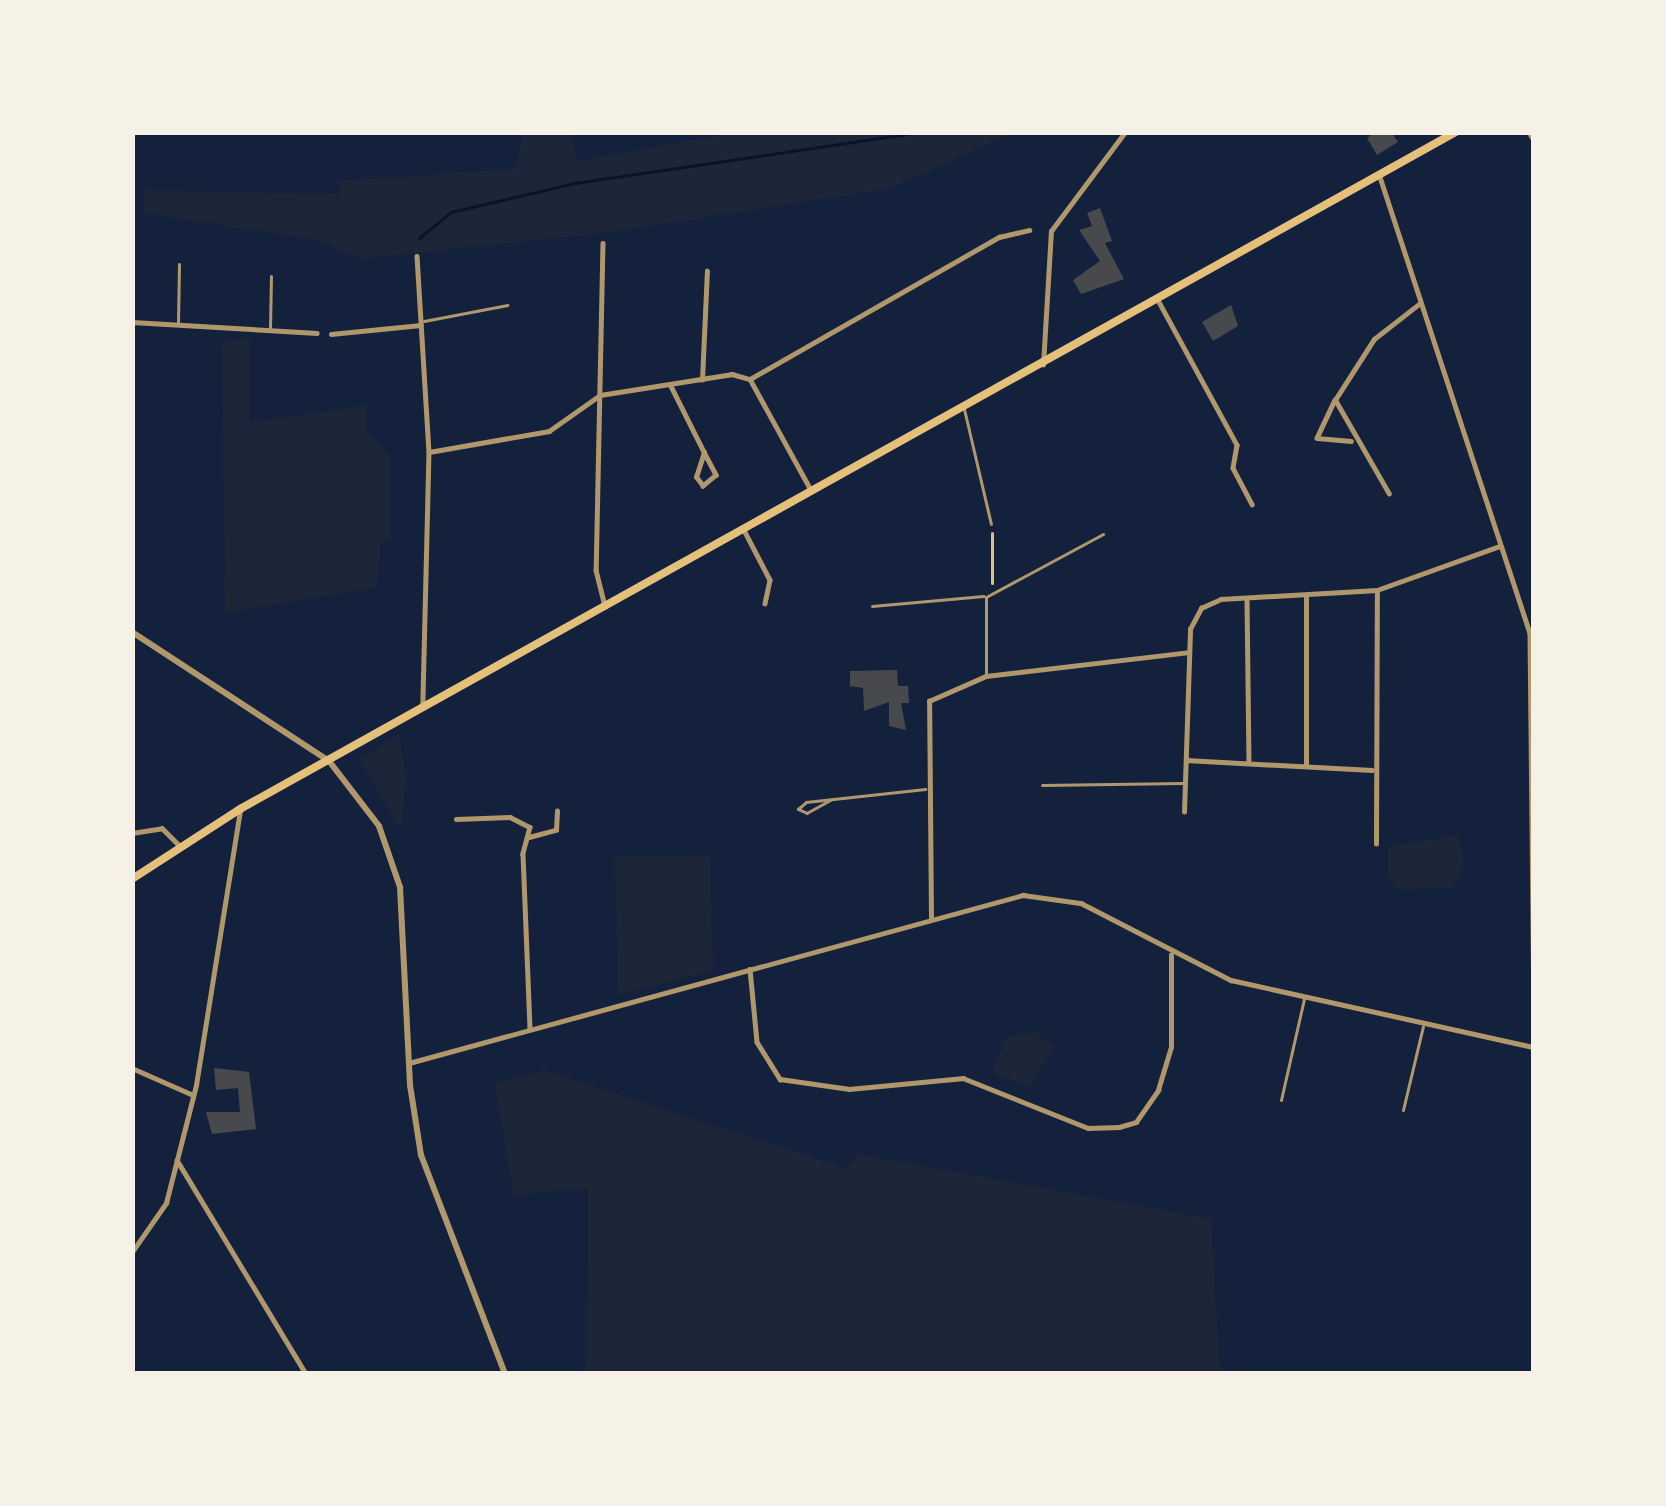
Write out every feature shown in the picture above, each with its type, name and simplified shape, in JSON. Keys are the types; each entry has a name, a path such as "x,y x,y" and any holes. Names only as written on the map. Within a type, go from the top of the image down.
{"main road":[{"path":"132,880 240,809 1456,132"}],"street":[{"path":"1042,364 1051,231 1125,132"},
{"path":"1529,132 1534,140"},
{"path":"1380,178 1523,600 1533,750 1534,997"},
{"path":"429,452 548,431 600,395 702,380 750,379 999,237 1029,230"},
{"path":"603,244 596,569 605,607"},
{"path":"417,256 429,452 423,708"},
{"path":"702,380 707,271"},
{"path":"1158,300 1237,445 1233,468 1252,504"},
{"path":"1351,441 1317,438 1374,339 1420,304"},
{"path":"132,322 317,333"},
{"path":"331,334 424,323"},
{"path":"750,379 812,492"},
{"path":"671,386 704,452 716,476 704,486 696,477 704,452"},
{"path":"1335,400 1351,441 1389,494"},
{"path":"744,530 770,580 765,603"},
{"path":"1184,812 1190,652 1201,608 1247,599 1377,590 1501,545"},
{"path":"1376,844 1377,590"},
{"path":"1306,597 1306,767"},
{"path":"1247,599 1250,760"},
{"path":"1523,600 1534,599"},
{"path":"132,632 329,761 379,826 396,866 409,1063 422,1155 502,1373"},
{"path":"931,918 925,789 929,700 986,676 1190,652"},
{"path":"1186,760 1373,770"},
{"path":"132,1252 166,1203 177,1160 240,809"},
{"path":"529,837 556,830 556,812"},
{"path":"456,819 510,817 530,826 523,854 530,1028"},
{"path":"132,833 162,828 181,847"},
{"path":"409,1063 1003,898 1060,897 1171,955 1304,999 1534,1047"},
{"path":"750,969 758,1042 780,1079 849,1089 963,1078 1088,1128 1119,1127 1136,1122 1158,1090 1171,1047 1171,955"},
{"path":"132,1068 191,1094"},
{"path":"177,1160 306,1374"}],"lane":[{"path":"178,322 179,264"},
{"path":"270,328 271,276"},
{"path":"424,323 507,305"},
{"path":"964,408 992,524"},
{"path":"872,606 986,597 1102,534"},
{"path":"986,597 986,676"},
{"path":"1042,785 1183,783"},
{"path":"832,799 807,813 798,809 806,802 832,799 925,789"},
{"path":"1281,1100 1304,999"},
{"path":"1403,1110 1423,1026"}],"path":[{"path":"992,524 992,591"}],"shaded area":[{"path":"524,132 570,132 577,161 740,132 1014,132 891,188 612,232 360,259 318,240 144,213 144,190 340,194 339,181 515,169"},
{"path":"249,338 249,423 366,405 366,431 389,456 390,539 381,541 377,587 225,613 222,342"},
{"path":"399,734 406,778 401,830 359,759"},
{"path":"1458,835 1464,865 1452,888 1398,890 1388,875 1388,847"},
{"path":"710,855 713,970 618,995 615,856"},
{"path":"1036,1032 1053,1047 1030,1087 992,1072 1006,1037"},
{"path":"545,1070 846,1169 858,1154 1211,1219 1220,1374 578,1374 587,1364 588,1188 514,1195 495,1083"}],"building":[{"path":"1376,132 1391,132 1398,142 1377,155 1367,138"},
{"path":"1100,208 1112,241 1105,243 1124,279 1081,294 1073,280 1100,261 1079,230 1092,226 1087,213"},
{"path":"1231,305 1238,326 1213,341 1202,322"},
{"path":"897,670 898,686 908,686 909,703 901,703 906,730 889,726 889,702 864,711 863,688 850,686 850,671"},
{"path":"214,1068 249,1072 256,1129 212,1134 206,1112 240,1112 238,1088 216,1090"}],"waterway":[{"path":"419,238 451,212 575,183 920,132"}]}
